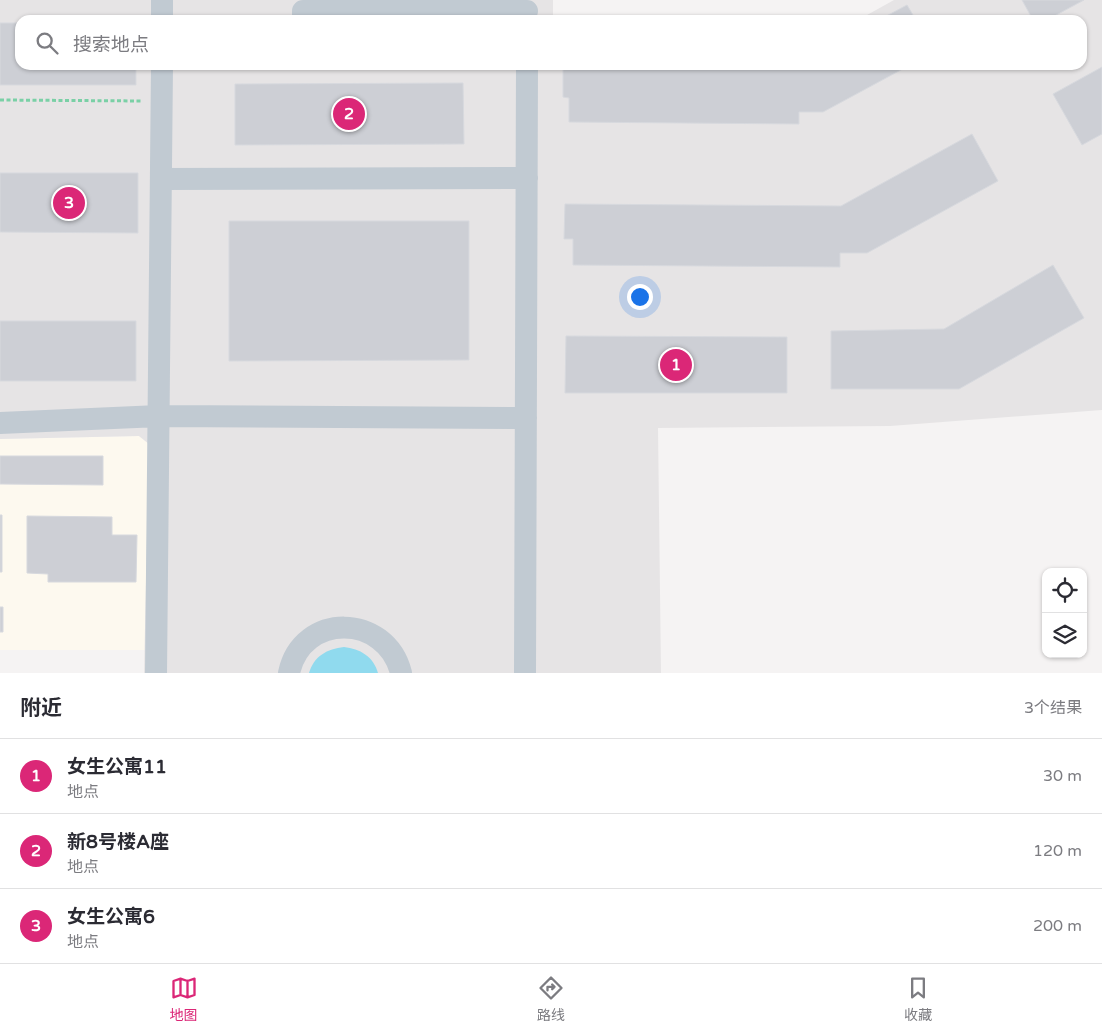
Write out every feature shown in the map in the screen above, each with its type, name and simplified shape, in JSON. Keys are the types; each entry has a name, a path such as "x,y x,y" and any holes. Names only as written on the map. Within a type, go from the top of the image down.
{"street":[{"path":"162,0 162,15"},
{"path":"303,15 303,11 527,10"},
{"path":"156,673 162,70"},
{"path":"525,673 527,70"},
{"path":"161,178 527,178"},
{"path":"0,423 159,416 526,418"},
{"path":"289,673 300,648 310,639 320,632 332,628 345,627 364,630 390,648 401,673"}],"path":[{"path":"0,100 161,101"}],"shaded area":[{"path":"0,0 553,0 553,15 15,15 15,70 1087,70 1087,15 867,15 894,0 1102,0 1102,410 890,426 658,428 661,673 144,673 149,444 139,436 0,439"},
{"path":"139,436 149,444 145,650 0,650 0,439"}],"water":[{"path":"344,647 365,654 373,662 378,673 309,673 314,662 322,654"}],"building":[{"path":"1022,0 1084,0 1056,15 1030,15"},
{"path":"907,5 913,15 888,15"},
{"path":"0,23 15,23 15,70 136,70 136,85 0,85"},
{"path":"1102,67 1102,134 1082,145 1053,94"},
{"path":"563,70 901,70 823,112 799,112 799,124 569,122 569,98 563,97"},
{"path":"463,83 464,144 235,145 235,84"},
{"path":"972,134 998,181 867,253 840,253 840,267 573,265 573,239 564,239 565,204 841,206"},
{"path":"0,173 138,173 138,233 0,232"},
{"path":"229,221 469,221 469,360 229,361"},
{"path":"1053,265 1084,318 959,389 831,389 831,331 944,329"},
{"path":"0,321 136,321 136,381 0,381"},
{"path":"566,336 787,337 787,393 565,393"},
{"path":"0,456 103,456 103,485 0,484"},
{"path":"0,515 2,515 2,572 0,572"},
{"path":"27,516 112,517 112,535 137,535 136,582 48,582 48,574 27,573"},
{"path":"0,607 3,607 3,632 0,632"}],"place":[{"name":"新8号楼A座","path":"349,114"},
{"name":"女生公寓6","path":"69,203"},
{"name":"女生公寓11","path":"676,365"}]}
